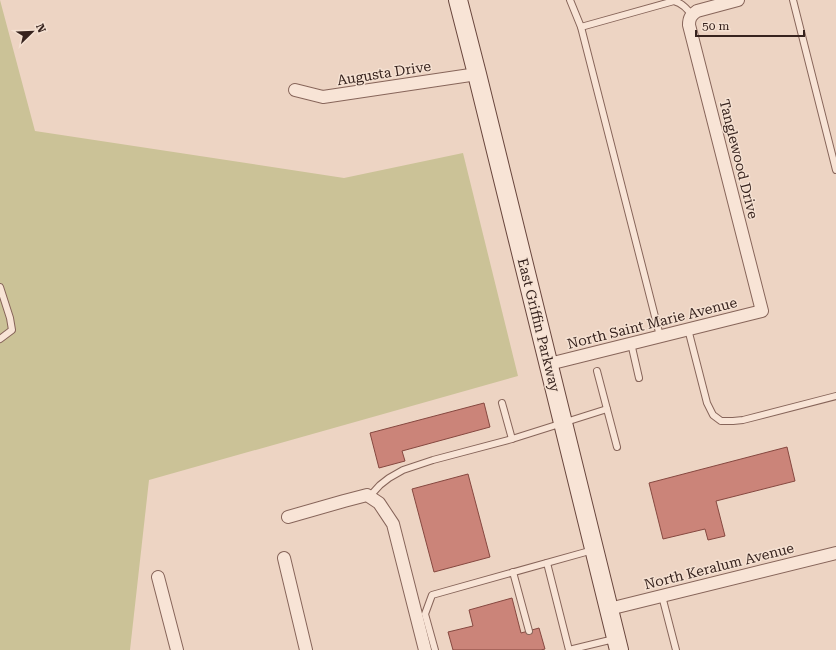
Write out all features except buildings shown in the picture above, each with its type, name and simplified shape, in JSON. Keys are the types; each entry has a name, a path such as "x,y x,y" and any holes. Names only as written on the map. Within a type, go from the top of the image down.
{"main road":[{"name":"East Griffin Parkway","path":"458,0 478,74 618,644"}],"street":[{"path":"692,15 697,11 738,0"},
{"name":"Tanglewood Drive","path":"692,15 689,19 689,25 762,310"},
{"name":"Augusta Drive","path":"295,90 323,97 478,74"},
{"name":"North Saint Marie Avenue","path":"549,364 762,310"},
{"path":"288,517 366,495 379,503 393,524 425,650"},
{"name":"North Keralum Avenue","path":"609,609 836,553"},
{"path":"284,558 306,650"},
{"path":"158,577 177,650"}],"lane":[{"path":"570,0 581,27 660,336"},
{"path":"793,0 836,170"},
{"path":"581,27 674,1 684,6 692,15"},
{"path":"0,287 10,318 12,330 0,339"},
{"path":"688,329 707,403 713,415 721,421 743,420 836,396"},
{"path":"631,343 639,378"},
{"path":"597,370 617,447"},
{"path":"502,403 512,439"},
{"path":"369,497 388,478 403,470 433,460 564,424 607,409"},
{"path":"435,650 426,614 432,595 595,550"},
{"path":"547,563 569,650 618,644"},
{"path":"513,572 529,631"},
{"path":"662,596 676,650"}],"shaded area":[{"path":"0,0 35,131 344,178 463,153 518,376 149,480 130,650 0,650"}]}
